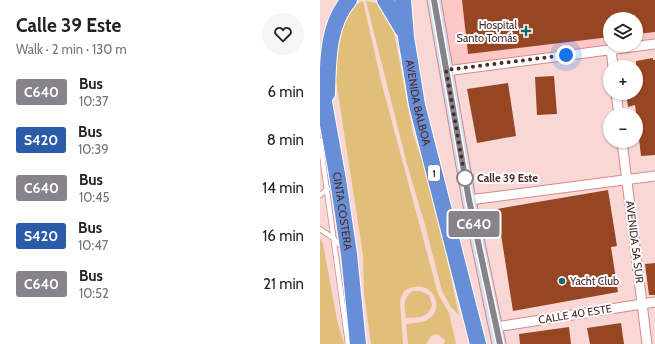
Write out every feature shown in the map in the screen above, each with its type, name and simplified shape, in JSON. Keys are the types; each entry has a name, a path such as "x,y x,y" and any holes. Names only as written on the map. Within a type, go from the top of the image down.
{"highway":[{"path":"326,111 328,58 331,39 338,18 349,0"},
{"path":"385,0 406,37"},
{"name":"AVENIDA BALBOA","path":"403,0 406,37 417,105 478,344"},
{"name":"CINTA COSTERA","path":"320,80 326,111 333,185 349,254 358,344"}],"main road":[{"path":"434,0 469,200 500,344"}],"street":[{"path":"643,45 655,44"},
{"path":"446,70 603,50"},
{"name":"AVENIDA 5A SUR","path":"623,148 647,344"},
{"path":"469,200 655,176"},
{"name":"CALLE 40 ESTE","path":"496,327 655,302"}],"lane":[{"path":"320,140 333,185 333,238 348,344"},
{"path":"320,196 333,185"},
{"path":"320,229 333,238 349,254"}],"shaded area":[{"name":"Hospital Santo Tomás","path":"438,0 655,0 655,42 643,44 643,12 603,12 603,49 446,71"},
{"path":"363,1 381,81 438,294 449,313 456,344 444,344 445,340 437,334 431,336 426,344 408,344 406,324 427,320 433,315 436,309 434,295 429,290 423,287 414,287 404,291 400,301 403,344 371,344 364,293 363,255 335,74 336,55 340,33 349,13 355,6"},
{"path":"366,1 378,3 393,27 413,134 426,171 435,204 459,315 451,307 442,291 407,164"},
{"path":"320,238 323,244 337,320 344,344 320,344"},
{"path":"412,291 420,291 429,295 432,305 428,313 425,315 406,318 405,303 407,297"}],"building":[{"name":"Hospital Santo Tomás","path":"462,0 655,0 655,32 643,33 643,12 603,12 603,38 468,54"},
{"path":"653,58 653,60 655,60 655,155 641,156 640,148 643,148 643,108 635,108 635,105 628,107 627,100 643,100 643,60 642,60"},
{"path":"554,76 557,114 537,115 535,77"},
{"path":"508,83 516,136 477,143 467,89"},
{"path":"608,190 617,246 611,247 618,292 513,311 497,209"},
{"path":"655,263 655,295 649,295 645,264"},
{"path":"621,323 624,344 590,344 587,328"},
{"path":"569,327 571,344 520,344 519,334"}],"bus line":[{"name":"C640","path":"434,0 469,200 500,344"}],"place":[{"name":"Hospital Santo Tomás","path":"526,31"},
{"name":"Calle 39 Este","path":"465,178"},
{"name":"Yacht Club","path":"562,281"}],"route":[{"path":"465,178 446,70 566,55"}]}
